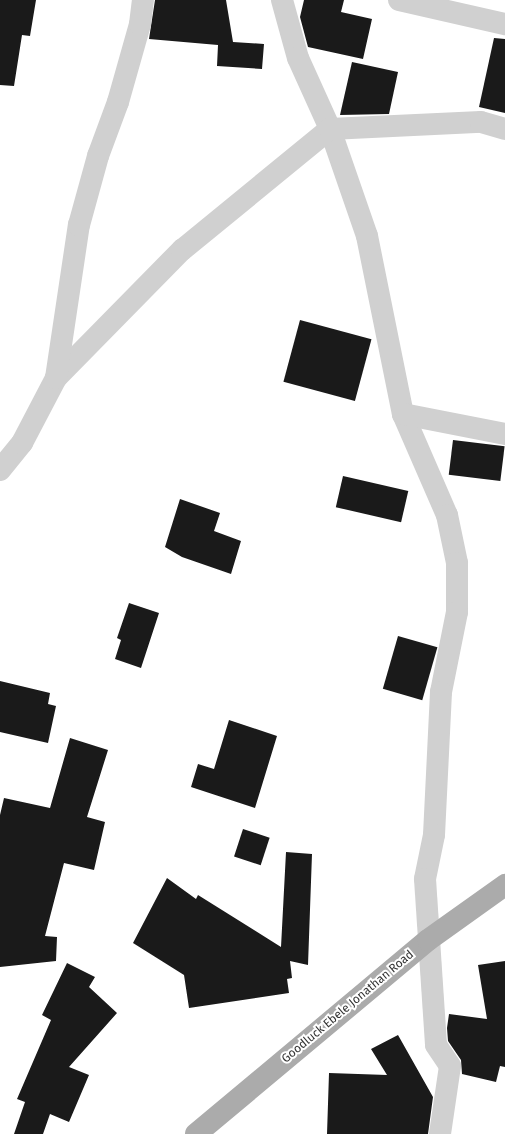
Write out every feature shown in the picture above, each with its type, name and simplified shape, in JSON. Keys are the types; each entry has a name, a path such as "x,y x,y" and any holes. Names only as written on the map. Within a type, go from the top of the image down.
{"main road":[{"name":"Goodluck Ebele Jonathan Road","path":"196,1134 428,940 505,885"}],"street":[{"path":"56,378 79,225 98,156 118,102 140,24 143,0"},
{"path":"282,0 298,58 330,129 367,236 403,414 447,515 457,563 457,612 440,692 434,835 425,879 436,1044 450,1066 440,1134"},
{"path":"399,0 505,24"},
{"path":"0,470 22,443 56,378 182,250 330,129 481,122 505,129"},
{"path":"403,414 505,434"}],"building":[{"path":"0,0 36,0 30,36 22,35 14,86 0,85"},
{"path":"155,0 226,0 233,42 264,44 262,69 217,66 218,45 149,39"},
{"path":"304,0 344,0 341,12 372,19 363,59 308,47 300,17"},
{"path":"494,38 505,39 505,113 479,107"},
{"path":"352,62 398,72 389,114 340,115"},
{"path":"300,320 371,339 355,401 283,382"},
{"path":"453,440 505,446 500,481 449,475"},
{"path":"343,476 408,491 401,522 336,507"},
{"path":"180,499 220,513 214,531 241,541 231,574 182,557 165,547"},
{"path":"129,603 159,613 141,668 115,659 121,640 117,638"},
{"path":"398,636 437,647 422,700 383,689"},
{"path":"0,681 50,693 48,704 56,706 48,743 0,732"},
{"path":"229,720 277,736 255,808 191,787 198,764 214,769"},
{"path":"70,738 108,750 87,817 105,822 94,870 64,863 45,936 57,937 56,961 0,967 0,815 4,798 50,808"},
{"path":"243,829 270,838 261,865 234,857"},
{"path":"286,852 312,854 308,965 290,961 292,978 287,979 289,993 189,1008 184,975 133,943 167,878 196,899 198,895 281,947"},
{"path":"505,961 505,1067 500,1066 496,1082 462,1074 461,1060 448,1041 447,1028 449,1014 487,1019 478,965"},
{"path":"67,963 95,977 89,987 117,1013 69,1067 89,1075 69,1122 50,1114 43,1134 14,1134 25,1102 17,1099 51,1020 42,1015"},
{"path":"398,1035 433,1097 428,1134 327,1134 329,1073 387,1075 371,1049"}]}
